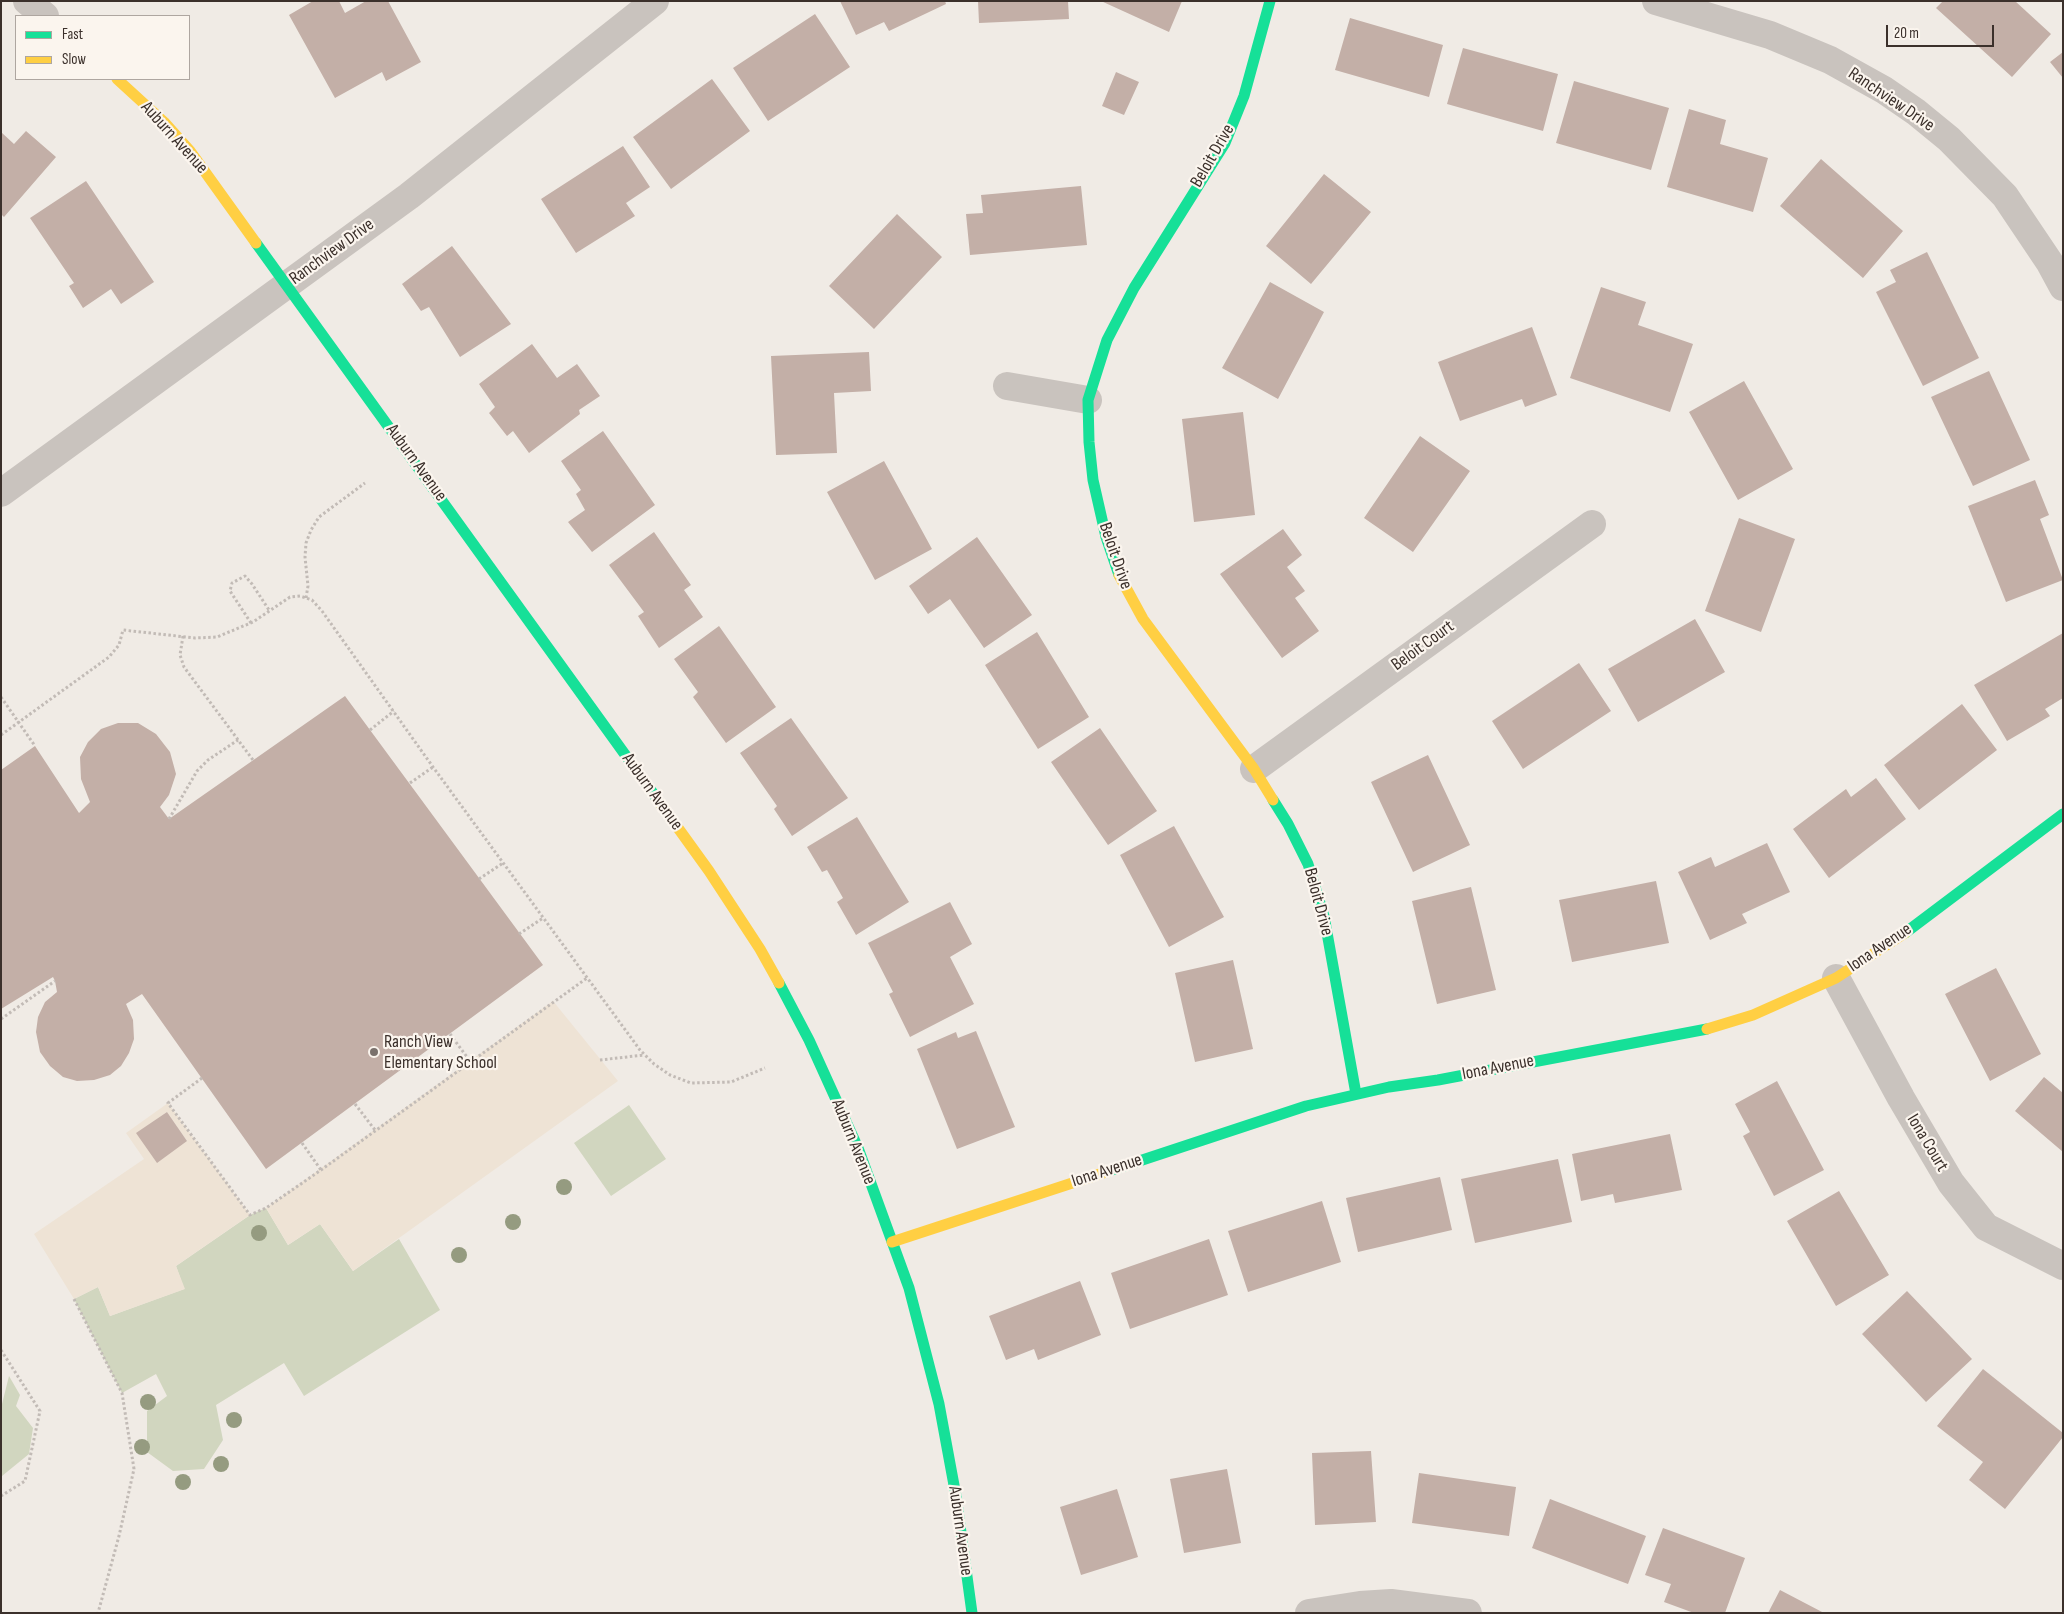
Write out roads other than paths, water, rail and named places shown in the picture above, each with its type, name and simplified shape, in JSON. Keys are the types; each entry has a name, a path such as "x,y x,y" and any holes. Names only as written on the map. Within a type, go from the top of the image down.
{"street":[{"path":"27,1 44,15"},
{"name":"Ranchview Drive","path":"1,493 409,196 656,1"},
{"name":"Beloit Drive","path":"1270,1 1244,96 1225,143 1160,243 1107,340 1088,400 1089,442 1094,480 1106,537 1117,570 1129,596 1143,618 1254,769 1288,824 1308,864 1324,916 1356,1094"},
{"name":"Ranchview Drive","path":"1656,1 1770,35 1830,60 1884,90 1916,112 1949,139 2005,196 2050,263 2063,287"},
{"name":"Auburn Avenue","path":"118,80 164,122 190,151 709,871 760,949 809,1040 858,1148 909,1288 939,1404 956,1496 972,1613"},
{"path":"1007,386 1088,400"},
{"name":"Beloit Court","path":"1254,769 1592,524"},
{"name":"Iona Avenue","path":"892,1242 1296,1109 1389,1087 1438,1080 1709,1029 1753,1015 1836,978 1906,933 2063,814"},
{"name":"Iona Court","path":"1836,978 1900,1098 1951,1182 1986,1227 2063,1266"},
{"path":"1309,1613 1360,1605 1391,1604 1468,1613"}],"place":[{"name":"Ranch View Elementary School","path":"374,1052"}]}
